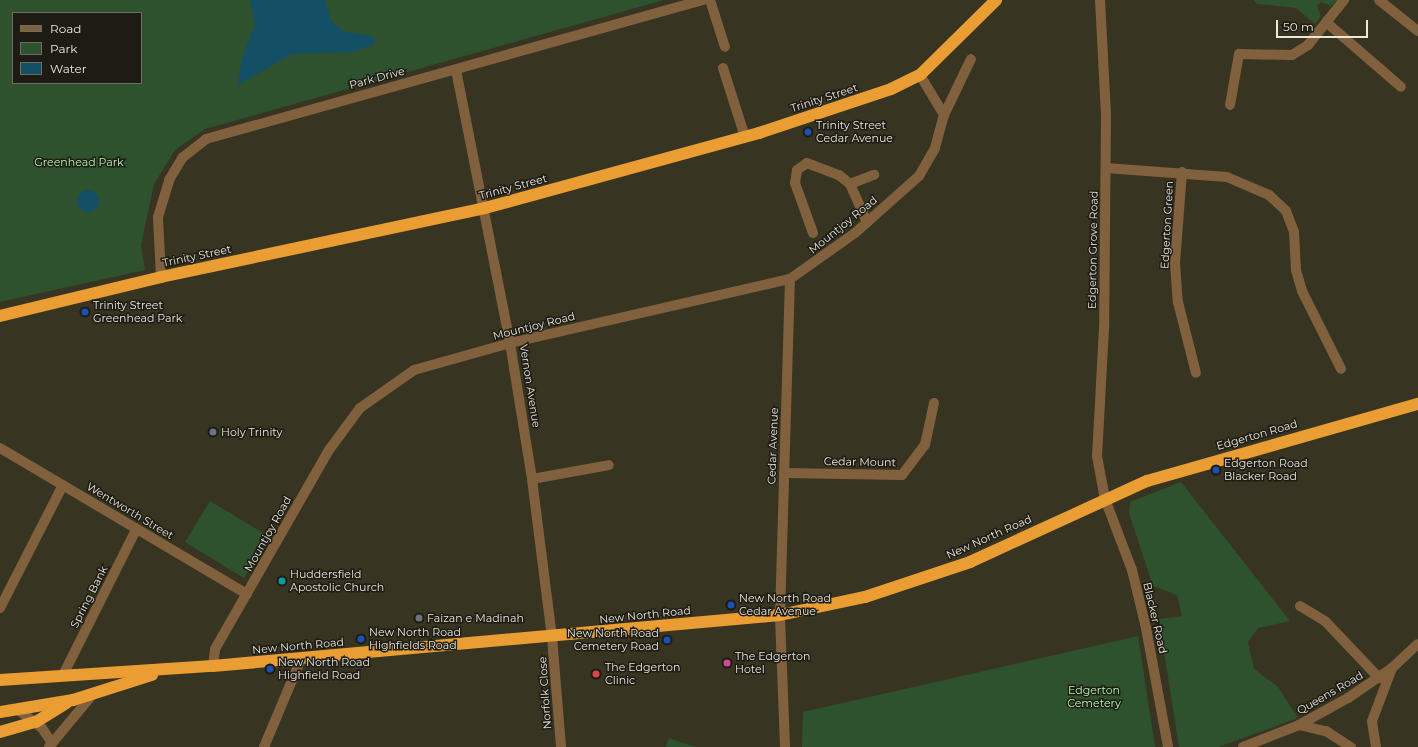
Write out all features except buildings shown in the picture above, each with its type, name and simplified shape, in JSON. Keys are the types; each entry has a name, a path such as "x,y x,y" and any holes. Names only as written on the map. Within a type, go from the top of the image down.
{"highway":[{"name":"Trinity Street","path":"0,316 161,277 485,208 745,137 890,89 920,75 996,0"},
{"name":"Edgerton Road","path":"1105,499 1147,481 1274,442 1418,404"},
{"name":"New North Road","path":"0,680 63,675 166,670 300,659 552,637 780,614 865,597 970,562 1105,499"},
{"name":"New North Road","path":"0,712 73,700 166,670"},
{"path":"0,732 36,722 73,700"}],"street":[{"name":"Park Drive","path":"161,277 158,217 169,180 182,158 206,139 703,0"},
{"path":"710,0 725,47"},
{"name":"Edgerton Grove Road","path":"1100,0 1106,168 1104,328 1098,456 1105,499"},
{"path":"1230,105 1239,54 1292,56 1308,45 1344,0"},
{"path":"1379,0 1416,25"},
{"path":"1326,22 1401,88"},
{"name":"Mountjoy Road","path":"213,666 215,648 329,450 360,408 414,370 510,343 790,279 867,222 924,170 944,115 970,59"},
{"path":"722,68 745,137"},
{"name":"Vernon Avenue","path":"456,70 485,208 510,343 532,478 552,637"},
{"path":"920,75 944,115"},
{"path":"814,233 795,183 797,170 807,163 839,174 850,184 867,222"},
{"name":"Edgerton Green","path":"1106,168 1182,172 1227,177 1249,184 1268,195 1286,212 1294,232 1296,270 1302,290 1341,369"},
{"name":"Edgerton Green","path":"1182,172 1175,263 1178,302 1196,373"},
{"path":"850,184 874,175"},
{"name":"Cedar Avenue","path":"785,747 780,614 790,279"},
{"name":"Cedar Mount","path":"784,473 902,475 925,445 934,403"},
{"name":"Wentworth Street","path":"0,448 136,530 247,594"},
{"path":"532,478 610,465"},
{"path":"0,608 63,485"},
{"name":"Blacker Road","path":"1105,499 1132,570 1168,747"},
{"name":"Spring Bank","path":"63,675 136,530"},
{"path":"1300,606 1325,621 1379,678"},
{"name":"Norfolk Close","path":"552,637 561,747"},
{"name":"Queens Road","path":"1243,747 1298,725 1379,678 1418,644"},
{"path":"264,747 300,659"},
{"path":"1376,747 1372,721 1392,668"},
{"path":"17,709 36,722 50,745 93,694"},
{"path":"1298,725 1326,731 1351,747"}],"green space":[{"name":"Greenhead Park","path":"0,0 664,0 205,129 175,150 154,184 141,245 145,270 0,302"},
{"path":"1254,0 1338,0 1331,6 1321,2 1317,6 1321,16 1315,24 1296,8 1257,4"},
{"path":"1181,482 1290,621 1258,628 1248,642 1254,669 1278,687 1298,718 1218,747 1179,747 1159,619 1182,616 1177,595 1153,586 1129,513 1130,502"},
{"path":"210,501 268,536 244,578 185,542"},
{"name":"Edgerton Cemetery","path":"1138,636 1155,747 802,747 803,712"},
{"path":"669,738 695,747 666,747"}],"water":[{"path":"250,0 325,0 331,21 343,31 375,37 374,44 353,52 292,54 238,85 242,58 255,24"},
{"path":"84,190 92,190 99,197 99,205 92,212 84,212 77,205 77,197"}],"place":[{"name":"Trinity Street Cedar Avenue","path":"808,132"},
{"name":"Trinity Street Greenhead Park","path":"85,312"},
{"name":"Holy Trinity","path":"213,432"},
{"name":"Edgerton Road Blacker Road","path":"1216,470"},
{"name":"Huddersfield Apostolic Church","path":"282,581"},
{"name":"New North Road Cedar Avenue","path":"731,605"},
{"name":"Faizan e Madinah","path":"419,618"},
{"name":"New North Road Highfields Road","path":"361,639"},
{"name":"New North Road Cemetery Road","path":"667,640"},
{"name":"The Edgerton Hotel","path":"727,663"},
{"name":"New North Road Highfield Road","path":"270,669"},
{"name":"The Edgerton Clinic","path":"596,674"}]}
